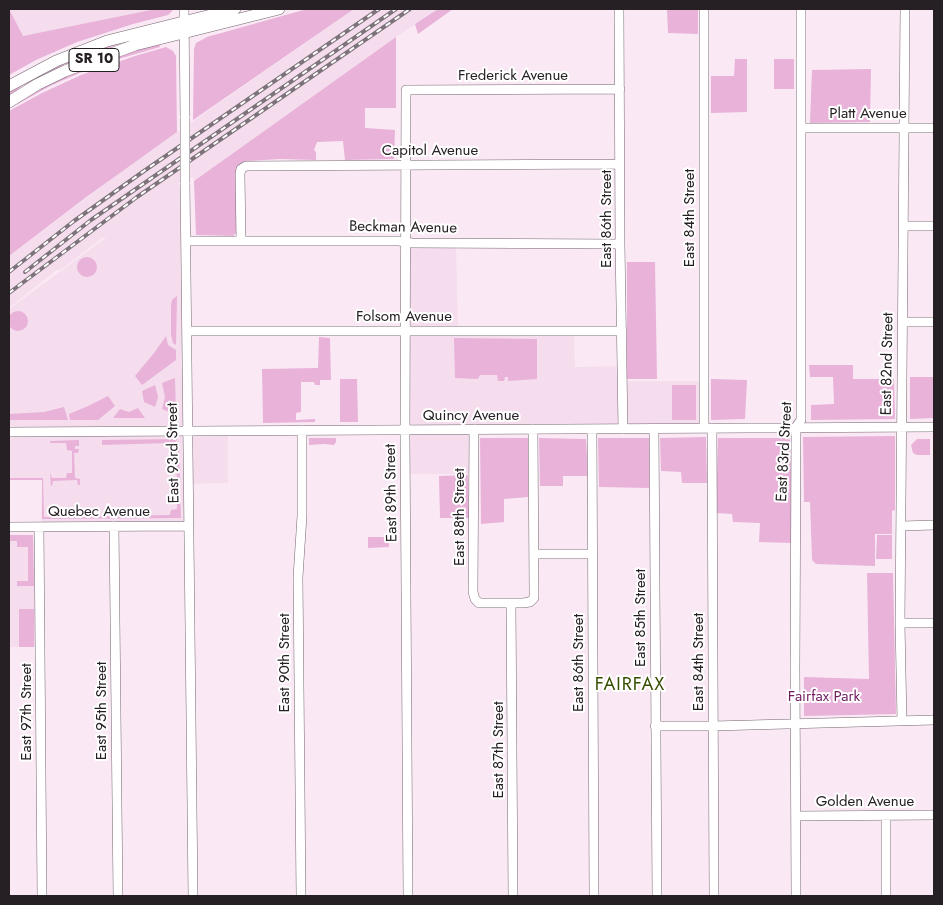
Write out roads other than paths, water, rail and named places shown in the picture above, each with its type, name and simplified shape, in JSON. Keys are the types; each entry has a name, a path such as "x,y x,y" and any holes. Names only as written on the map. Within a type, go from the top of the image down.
{"main road":[{"name":"SR 10","path":"9,102 52,77 85,63 235,9"},
{"name":"SR 10","path":"9,86 50,64 96,45 125,36 279,9"}],"street":[{"name":"East 93rd Street","path":"184,9 193,896"},
{"name":"East 86th Street","path":"619,9 623,429"},
{"name":"East 84th Street","path":"704,9 714,896"},
{"name":"East 83rd Street","path":"796,896 796,427 801,420 802,9"},
{"name":"East 82nd Street","path":"902,720 900,623 905,9"},
{"name":"Frederick Avenue","path":"406,90 620,89"},
{"name":"East 89th Street","path":"406,90 405,430 408,896"},
{"name":"Platt Avenue","path":"802,128 934,128"},
{"name":"Capitol Avenue","path":"240,241 240,174 241,169 246,166 620,164"},
{"path":"903,226 934,226"},
{"name":"Beckman Avenue","path":"186,241 620,244"},
{"path":"903,322 934,322"},
{"name":"Folsom Avenue","path":"187,331 622,331"},
{"name":"Quincy Avenue","path":"9,432 934,427"},
{"name":"East 85th Street","path":"654,429 657,896"},
{"name":"East 90th Street","path":"300,896 298,577 302,516 302,430"},
{"name":"East 88th Street","path":"474,430 473,592 475,600 479,603 511,603"},
{"path":"511,603 530,602 534,598 533,430"},
{"name":"East 86th Street","path":"592,430 594,896"},
{"name":"East 95th Street","path":"114,526 118,896"},
{"name":"Quebec Avenue","path":"9,527 189,526"},
{"path":"902,526 934,526"},
{"name":"East 97th Street","path":"39,527 42,896"},
{"path":"534,554 593,554"},
{"name":"East 87th Street","path":"511,603 513,896"},
{"path":"900,623 934,623"},
{"path":"655,726 934,720"},
{"name":"Golden Avenue","path":"796,816 934,815"},
{"path":"886,816 886,896"}],"railway":[{"path":"9,272 74,221 144,171 379,9"},
{"path":"25,272 91,220 396,9"},
{"path":"9,293 137,197 410,9"}],"district":[{"name":"FAIRFAX","path":"630,686"}],"park label":[{"name":"Fairfax Park","path":"824,697"}]}
